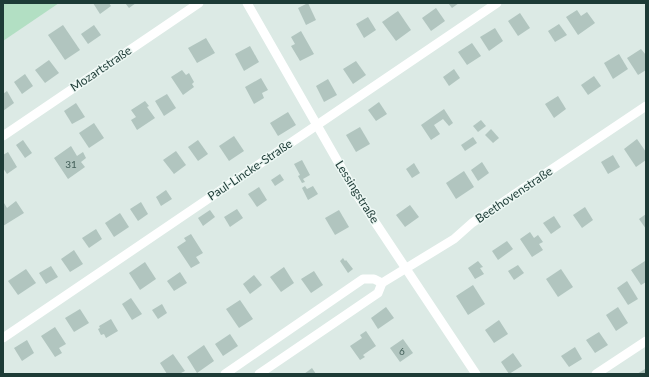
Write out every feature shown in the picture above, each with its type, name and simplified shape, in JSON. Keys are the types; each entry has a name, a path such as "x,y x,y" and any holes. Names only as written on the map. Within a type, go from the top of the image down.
{"street":[{"name":"Mozartstraße","path":"3,136 199,3"},
{"name":"Lessingstraße","path":"247,3 357,195 476,374"},
{"name":"Paul-Lincke-Straße","path":"3,338 497,3"},
{"name":"Beethovenstraße","path":"259,374 378,293 382,283 454,239 472,223 646,106"},
{"path":"225,374 364,279 374,279 382,283"},
{"path":"596,374 646,341"}],"green space":[{"path":"3,3 59,3 3,41"}],"building":[{"path":"93,3 109,3 111,6 100,14"},
{"path":"125,3 136,3 129,8"},
{"path":"308,3 316,20 306,25 298,8"},
{"path":"448,3 459,3 452,8"},
{"path":"436,8 445,21 431,31 422,18"},
{"path":"577,10 581,16 587,12 595,23 578,35 566,17"},
{"path":"398,11 411,30 396,41 382,22"},
{"path":"520,13 530,28 518,36 508,21"},
{"path":"368,17 376,30 364,38 356,24"},
{"path":"559,24 567,35 555,42 548,31"},
{"path":"63,25 80,50 65,60 48,35"},
{"path":"94,25 101,35 88,44 81,34"},
{"path":"495,28 503,41 489,51 480,37"},
{"path":"301,31 314,54 300,61 291,46 295,44 291,37"},
{"path":"206,38 215,53 197,63 188,48"},
{"path":"472,43 481,56 467,65 458,52"},
{"path":"250,46 259,62 244,71 235,54"},
{"path":"641,49 646,55 646,70 638,75 627,58"},
{"path":"619,54 628,69 613,79 604,63"},
{"path":"49,60 59,73 45,83 35,70"},
{"path":"356,61 366,75 353,84 343,69"},
{"path":"454,69 460,78 449,86 443,77"},
{"path":"182,70 186,75 189,73 194,82 192,84 194,87 183,95 171,77"},
{"path":"25,74 33,86 22,94 14,82"},
{"path":"594,76 601,86 588,95 581,85"},
{"path":"261,78 268,90 262,93 264,98 254,104 245,87"},
{"path":"328,79 337,95 324,102 316,86"},
{"path":"7,91 14,103 3,111 3,94"},
{"path":"167,94 176,108 164,116 155,101"},
{"path":"558,96 566,109 554,118 545,104"},
{"path":"145,101 149,106 147,107 155,118 137,130 131,120 136,117 131,110"},
{"path":"379,102 387,114 376,121 368,110"},
{"path":"76,103 85,117 72,124 64,111"},
{"path":"444,109 453,123 449,126 443,119 434,125 440,134 431,140 421,125"},
{"path":"288,112 296,125 278,136 270,123"},
{"path":"481,120 486,126 478,132 473,126"},
{"path":"94,123 104,138 89,148 79,133"},
{"path":"360,127 370,144 356,152 346,135"},
{"path":"491,129 499,138 493,143 485,135"},
{"path":"234,136 244,151 229,161 219,146"},
{"path":"473,137 477,143 465,151 461,145"},
{"path":"637,139 646,152 646,160 636,167 624,149"},
{"path":"23,140 32,153 25,158 16,145"},
{"path":"198,140 208,154 198,161 188,147"},
{"path":"71,146 77,156 83,152 86,158 81,162 85,167 68,179 54,158"},
{"path":"176,151 186,165 174,174 163,160"},
{"path":"8,152 17,167 7,174 3,168 3,155"},
{"path":"613,155 620,167 608,174 601,162"},
{"path":"302,160 310,175 303,179 305,182 302,183 298,176 300,175 294,164"},
{"path":"482,162 489,173 478,181 471,170"},
{"path":"414,163 420,173 412,178 406,169"},
{"path":"464,171 474,187 456,199 446,183"},
{"path":"280,174 284,180 275,186 271,180"},
{"path":"305,186 307,189 313,186 318,194 308,200 302,188"},
{"path":"259,187 267,200 257,207 248,194"},
{"path":"166,190 172,199 161,206 156,197"},
{"path":"16,201 24,213 3,226 3,204 4,203 7,208"},
{"path":"141,202 148,214 138,221 130,209"},
{"path":"410,205 419,217 405,227 396,215"},
{"path":"585,207 593,220 582,228 573,215"},
{"path":"237,209 243,218 230,227 224,217"},
{"path":"210,210 215,217 203,226 198,218"},
{"path":"339,210 349,227 335,235 325,218"},
{"path":"120,213 129,227 114,237 105,223"},
{"path":"646,214 646,229 639,219"},
{"path":"554,216 561,227 551,234 543,223"},
{"path":"96,229 102,239 89,248 82,238"},
{"path":"530,232 534,238 538,235 543,242 539,244 543,250 532,257 520,239"},
{"path":"191,234 203,253 196,257 200,263 191,268 177,247 186,241 184,238"},
{"path":"507,241 513,249 498,260 492,251"},
{"path":"74,250 83,264 70,272 61,259"},
{"path":"343,258 353,269 348,273 340,261"},
{"path":"478,261 483,267 480,268 484,274 475,279 468,268"},
{"path":"645,261 646,282 641,285 631,270"},
{"path":"145,262 156,279 140,290 129,273"},
{"path":"518,265 524,273 514,280 508,271"},
{"path":"51,266 58,277 46,284 39,273"},
{"path":"284,267 294,283 281,292 270,277"},
{"path":"26,269 36,283 18,295 8,281"},
{"path":"561,269 573,287 558,297 546,279"},
{"path":"314,271 323,285 311,293 301,279"},
{"path":"180,272 187,283 174,291 167,281"},
{"path":"254,275 262,285 250,294 243,284"},
{"path":"627,281 638,299 628,305 617,288"},
{"path":"473,285 485,304 468,315 456,296"},
{"path":"131,298 142,314 132,320 122,304"},
{"path":"240,300 253,319 239,328 226,309"},
{"path":"162,304 167,313 158,319 152,310"},
{"path":"386,307 394,318 378,329 371,318"},
{"path":"618,307 628,323 616,331 606,315"},
{"path":"80,309 89,323 74,332 65,318"},
{"path":"111,319 118,331 106,338 104,334 101,335 98,329 100,328 99,326"},
{"path":"499,320 508,334 494,343 485,330"},
{"path":"55,327 66,344 59,348 62,353 55,357 41,336"},
{"path":"366,331 376,346 363,355 365,357 360,360 350,346 362,338 360,335"},
{"path":"599,332 608,345 595,353 586,340"},
{"path":"230,334 238,346 223,356 215,344"},
{"path":"403,339 413,353 400,362 390,348"},
{"path":"27,340 34,353 22,361 14,348"},
{"path":"204,345 214,361 197,373 187,357"},
{"path":"575,347 582,359 569,367 561,356"},
{"path":"513,353 522,366 509,374 501,362"},
{"path":"173,354 185,371 179,374 167,374 160,363"},
{"path":"312,368 316,374 304,374"},
{"path":"645,369 646,374 637,374"}]}
